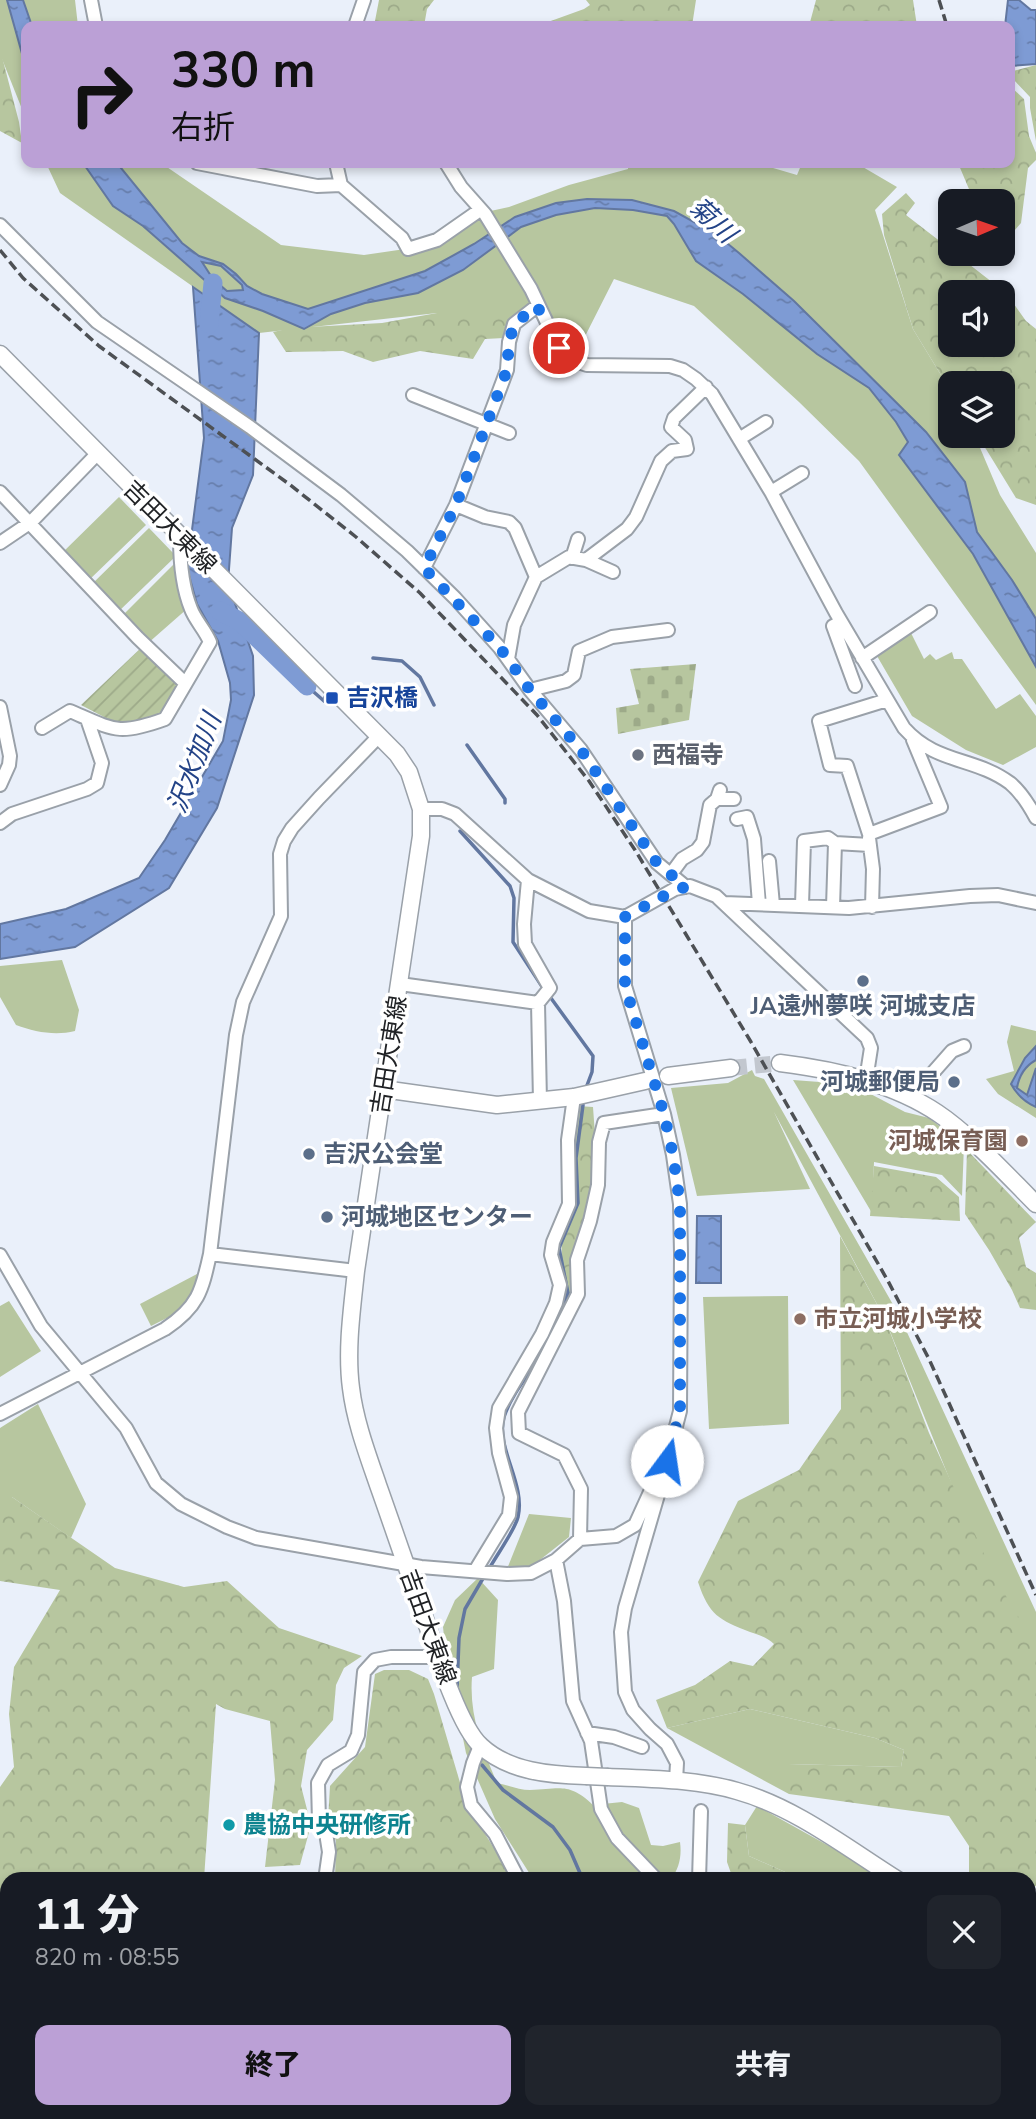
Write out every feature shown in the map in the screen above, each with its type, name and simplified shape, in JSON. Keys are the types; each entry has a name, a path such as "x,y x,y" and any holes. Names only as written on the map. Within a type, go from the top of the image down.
{"main road":[{"name":"吉田大東線","path":"0,354 380,735 409,772 421,808 421,836 356,1271 350,1335 350,1387 358,1427 439,1657 465,1722 481,1746 504,1761 527,1769 551,1775 676,1780 737,1790 787,1811 885,1872"},
{"path":"780,1063 823,1068 866,1080 911,1099 945,1118 982,1149 1036,1204"},
{"path":"668,1076 730,1068"},
{"path":"383,1089 497,1105 574,1097 645,1081"}],"street":[{"path":"90,0 95,21"},
{"path":"357,21 364,0"},
{"path":"223,168 317,186 341,185"},
{"path":"337,168 341,185 402,239 408,249 437,240 483,212"},
{"path":"449,168 461,187 483,212 528,284 559,348 573,360 601,366 670,366 682,370 706,387 771,492 841,622 904,728 931,751 972,765 1010,783 1026,800 1036,818"},
{"path":"0,225 97,322 208,396 341,495 424,568 455,598 508,659 530,690 581,750 657,863 686,887"},
{"path":"424,568 456,505 507,370 509,342 514,324 537,306"},
{"path":"586,560 627,529 636,517 662,461 672,451 687,449 685,440 671,427 674,418 706,387"},
{"path":"413,395 509,433"},
{"path":"739,439 766,422"},
{"path":"0,543 31,522 97,454"},
{"path":"771,492 802,473"},
{"path":"0,492 138,638 185,683"},
{"path":"456,505 485,517 509,522 515,528 536,577"},
{"path":"572,558 578,539"},
{"path":"42,728 70,710 107,727 125,730 165,719 210,642 191,610 180,559 183,540"},
{"path":"508,659 514,625 536,577 569,558 586,560 613,572"},
{"path":"862,658 930,612"},
{"path":"841,622 833,626 855,686"},
{"path":"530,690 566,681 573,675 579,650 612,638 668,629"},
{"path":"872,907 873,869 869,840 847,766 830,765 819,721 887,700"},
{"path":"0,707 10,757 0,785"},
{"path":"0,823 12,814 87,789 97,783 102,763 87,719"},
{"path":"0,1414 165,1329 184,1317 203,1287 210,1254 236,1035 243,1002 281,916 279,854 292,828 380,735"},
{"path":"802,905 803,841 828,838 835,843 869,840 941,807 913,738"},
{"path":"671,874 682,859 697,850 703,842 710,805 719,795 734,799"},
{"path":"421,808 442,809 455,814 528,880 589,911 625,917 675,890 686,887 699,888 716,896 867,1038 871,1048 866,1080"},
{"path":"737,819 747,817 754,839 759,904"},
{"path":"833,907 835,843"},
{"path":"769,861 774,905"},
{"path":"528,880 525,944 543,997 540,1101"},
{"path":"724,903 872,907 989,896 1036,903"},
{"path":"625,917 625,986 664,1114 673,1155 680,1204 681,1253 680,1411 629,1588 621,1632 625,1692 633,1710 667,1744 677,1763 676,1780"},
{"path":"400,984 543,997"},
{"path":"922,1085 952,1051 964,1046"},
{"path":"477,1571 509,1515 511,1497 499,1454 496,1429 499,1408 542,1334 556,1303 560,1285 551,1255 553,1242 569,1204 568,1140 574,1097"},
{"path":"580,1539 581,1489 564,1455 519,1433 518,1412 578,1294 577,1260 598,1185 599,1142 604,1123 664,1114"},
{"path":"210,1254 356,1271"},
{"path":"0,1255 41,1326 126,1428 156,1483 181,1504 256,1538 406,1565 494,1573 531,1573 556,1560 580,1539 616,1536 635,1525 660,1470 667,1461"},
{"path":"556,1560 564,1601 573,1701 591,1741 601,1810 617,1838 649,1872"},
{"path":"326,1872 329,1852 326,1833 319,1821 318,1783 328,1765 351,1751 358,1735 364,1672 375,1660 391,1657 439,1657"},
{"path":"587,1733 614,1737 642,1747"},
{"path":"481,1746 472,1763 467,1787 471,1805 495,1835 515,1872"},
{"path":"699,1872 701,1811"}],"green space":[{"path":"0,0 75,0 77,21 21,21 21,106 0,54"},
{"path":"379,0 434,0 427,9 425,21 375,21"},
{"path":"586,0 696,0 693,21 551,21 590,5"},
{"path":"816,0 913,0 916,21 810,21"},
{"path":"0,49 19,122 21,142 0,131"},
{"path":"1036,65 1036,141 1030,97 1015,81 1015,70"},
{"path":"1015,91 1024,99 1029,136 1036,153 1036,160 1028,168 1021,223 1015,230 1015,189 969,189 960,168 1015,168"},
{"path":"48,168 168,168 281,245 364,255 412,248 472,215 509,207 569,185 628,168 773,168 797,175 800,168 865,168 897,187 875,210 913,329 938,371 938,448 980,448 1000,495 1036,553 1036,705 859,461 694,306 614,279 573,360 534,298 514,319 437,313 259,333 60,193"},
{"path":"906,193 915,203 906,215 938,240 938,266 971,266 989,280 938,280 938,357 1015,357 1015,306 1036,329 1036,505 1016,498 985,448 1015,448 1015,371 938,371 913,329 884,235 882,214"},
{"path":"437,313 494,313 514,319 504,338 485,339 473,359 420,351 373,362 343,351 286,352 273,332 291,328 382,323"},
{"path":"119,497 146,525 87,582 60,555"},
{"path":"149,528 176,556 117,613 90,586"},
{"path":"174,564 188,608 147,644 121,617"},
{"path":"911,633 924,659 930,654 936,660 952,652 954,659 962,659 996,709 1020,694 1036,716 1036,747 1003,765 966,750 912,716 877,656"},
{"path":"143,646 181,683 162,717 125,728 81,705"},
{"path":"696,664 689,720 618,734 616,708 639,704 630,669"},
{"path":"62,960 79,1010 75,1031 45,1032 16,1025 0,997 0,966"},
{"path":"1011,1025 1036,1031 1036,1118 998,1094 986,1079 1014,1071 1007,1042"},
{"path":"752,1070 755,1076 764,1079 899,1315 1036,1612 1036,1649 991,1582 885,1319 774,1112 810,1189 697,1196 671,1088 728,1083"},
{"path":"793,1080 833,1083 863,1090 905,1112 929,1118 964,1145 962,1196 942,1175 874,1162 872,1213"},
{"path":"578,1106 593,1107 595,1135 591,1216 566,1308 524,1389 524,1374 563,1290 561,1233 574,1198 575,1123"},
{"path":"967,1150 1036,1222 1019,1238 1026,1267 1036,1273 1036,1310 1020,1308 989,1250 965,1214"},
{"path":"874,1166 936,1177 959,1197 960,1221 870,1216"},
{"path":"840,1236 885,1319 929,1433 994,1576 1036,1646 1036,1872 969,1872 969,1846 949,1816 789,1794 789,1764 901,1767 904,1750 875,1738 750,1709 667,1728 656,1700 695,1685 730,1661 753,1666 774,1644 716,1615 706,1602 698,1582 738,1501 799,1470 841,1409"},
{"path":"197,1274 198,1282 183,1310 151,1326 140,1304"},
{"path":"788,1296 789,1424 709,1429 703,1297"},
{"path":"9,1301 41,1351 0,1377 0,1306"},
{"path":"38,1404 86,1504 71,1538 12,1497 0,1497 0,1428"},
{"path":"0,1497 12,1497 115,1568 184,1587 227,1581 279,1628 362,1656 344,1668 336,1685 333,1720 307,1750 301,1786 311,1825 300,1865 265,1867 275,1780 270,1721 216,1704 204,1872 0,1872 0,1787 14,1767 9,1714 14,1667 60,1590 0,1581"},
{"path":"529,1514 571,1518 569,1537 531,1567 507,1569"},
{"path":"478,1578 498,1600 494,1669 472,1677 478,1731 497,1783 526,1790 570,1790 593,1805 622,1802 639,1808 651,1845 663,1846 680,1842 681,1852 675,1872 529,1872 495,1819 466,1753 443,1627 455,1600"},
{"path":"384,1670 409,1670 428,1679 466,1803 509,1872 335,1872 336,1841 328,1820 330,1786 365,1747 375,1674"},
{"path":"750,1709 875,1738 904,1750 901,1767 789,1764 789,1794 667,1728"},
{"path":"757,1806 856,1861 870,1872 785,1872 749,1856 745,1825"},
{"path":"728,1823 745,1825 749,1856 785,1872 731,1872 727,1862"}],"water":[{"path":"7,0 23,0 30,21 21,21 21,50"},
{"path":"1008,0 1019,0 1031,10 1036,10 1036,64 1015,66 1015,21 1006,21"},
{"path":"86,168 121,168 182,243 199,256 223,264 247,286 262,294 308,309 425,271 515,217 556,203 587,199 632,200 674,211 716,234 794,301 926,432 965,482 977,532 1036,619 1036,667 973,554 899,455 908,442 869,388 817,354 743,294 696,261 667,216 633,210 595,208 556,215 521,227 463,270 418,293 365,303 331,314 304,329 225,298 143,226 113,206","holes":["202,262 221,266 242,285 243,290 227,291 213,279"]},
{"path":"193,287 259,333 253,475 232,528 228,583 253,656 254,695 217,808 169,888 75,947 0,959 0,924 66,909 139,878 165,840 223,741 231,700 230,683 218,641 197,604 187,568 204,438"},
{"path":"1036,1046 1036,1060 1023,1072 1017,1088 1027,1095 1036,1068 1036,1107 1021,1098 1011,1084 1025,1058"},
{"path":"697,1216 721,1216 721,1283 696,1283"}],"waterway":[{"name":"沢水加川","path":"209,324 213,283"},
{"path":"220,611 241,622 307,686"},
{"path":"373,658 402,661 420,677 434,705"},
{"path":"307,686 324,701 325,697"},
{"path":"467,745 505,799 505,803"},
{"path":"460,831 510,886 514,898 513,942 543,988"},
{"path":"548,994 593,1056 592,1072 586,1088"},
{"path":"557,1324 568,1293 559,1248 578,1203 576,1158 583,1105"},
{"path":"489,1569 518,1517 518,1492 502,1429 504,1417 514,1395 537,1362"},
{"path":"457,1688 459,1638 465,1609 485,1575"},
{"path":"482,1765 503,1790 553,1827 570,1850 580,1872"}],"tunnel":[{"path":"731,1068 780,1063"}],"railway":[{"path":"939,0 945,21"},
{"path":"0,250 23,278 99,346 289,484 356,537 420,593 537,715 589,781 635,850 751,1042 888,1281 929,1359 1036,1595"}],"place":[{"name":"吉沢橋","path":"332,698"},
{"name":"西福寺","path":"638,755"},
{"name":"JA遠州夢咲 河城支店","path":"863,981"},
{"name":"河城郵便局","path":"954,1082"},
{"name":"河城保育園","path":"1022,1141"},
{"name":"吉沢公会堂","path":"309,1154"},
{"name":"河城地区センター","path":"327,1217"},
{"name":"市立河城小学校","path":"800,1319"},
{"name":"農協中央研修所","path":"229,1825"}],"route":[{"path":"559,348 537,306 514,324 509,342 507,370 456,505 424,568 500,648 530,690 581,750 657,863 686,887 675,890 625,917 625,986 664,1114 680,1204 680,1411 667,1461"}],"water label":[{"name":"菊川","path":"713,220"}]}
